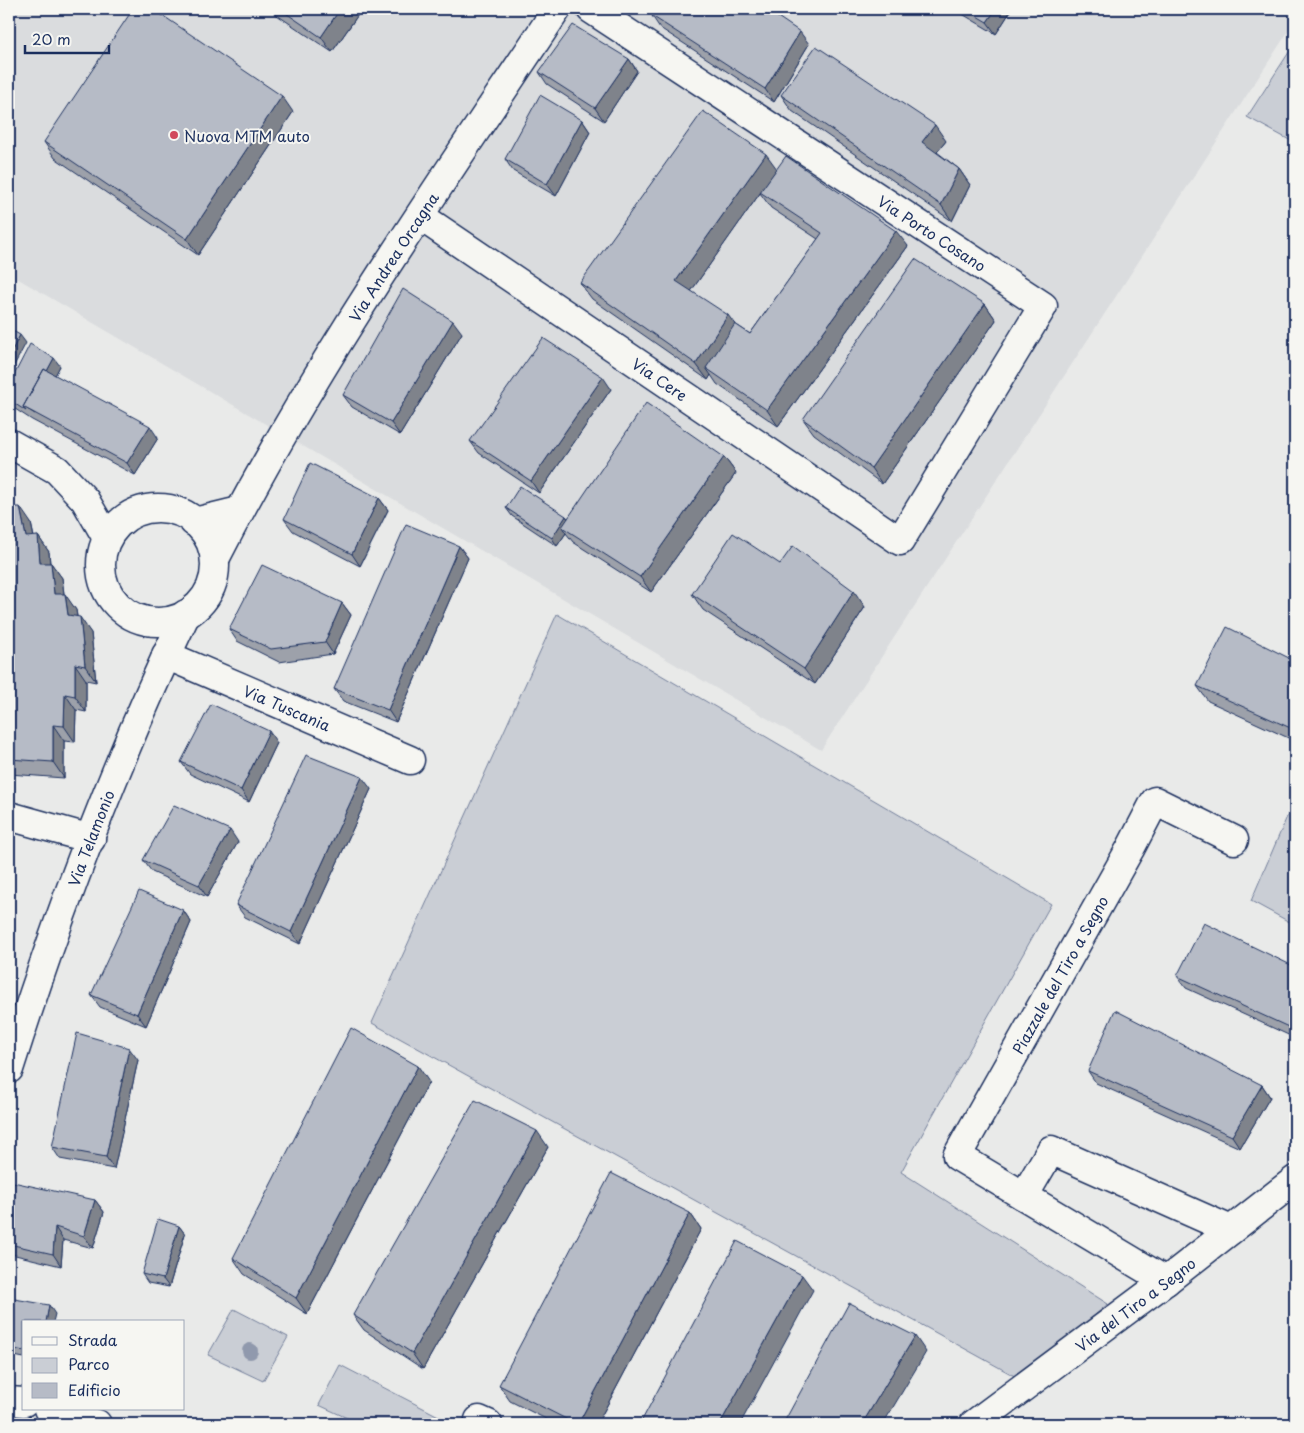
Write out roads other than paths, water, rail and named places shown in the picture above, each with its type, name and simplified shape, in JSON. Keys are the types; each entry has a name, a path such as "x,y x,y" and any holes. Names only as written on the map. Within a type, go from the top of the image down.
{"street":[{"name":"Via Andrea Orcagna","path":"239,511 359,308 558,9"},
{"name":"Via Porto Cosano","path":"591,9 1043,306 900,541"},
{"name":"Via Cere","path":"420,216 900,541"},
{"path":"9,443 57,470 85,500 107,538"},
{"path":"85,500 133,513"},
{"path":"150,508 169,508 186,515 194,522 210,541 215,559 214,577 207,594 194,609 177,619 167,621 158,622 138,619 121,609 108,594 101,576 101,556 107,538 118,524 133,513 150,508"},
{"path":"194,522 239,511"},
{"path":"215,559 239,511"},
{"name":"Via Telamonio","path":"9,1069 36,985 91,839 168,652 186,614"},
{"path":"145,620 168,652"},
{"name":"Via Tuscania","path":"168,652 410,760"},
{"name":"Piazzale del Tiro a Segno","path":"1166,1281 958,1156 1130,849 1154,801 1234,840"},
{"path":"9,816 91,839"},
{"path":"1024,1196 1051,1150 1231,1230"},
{"name":"Via del Tiro a Segno","path":"974,1424 1166,1281 1295,1180"},
{"path":"51,1410 97,1424"}],"place":[{"name":"Nuova MTM auto","path":"174,135"}]}
